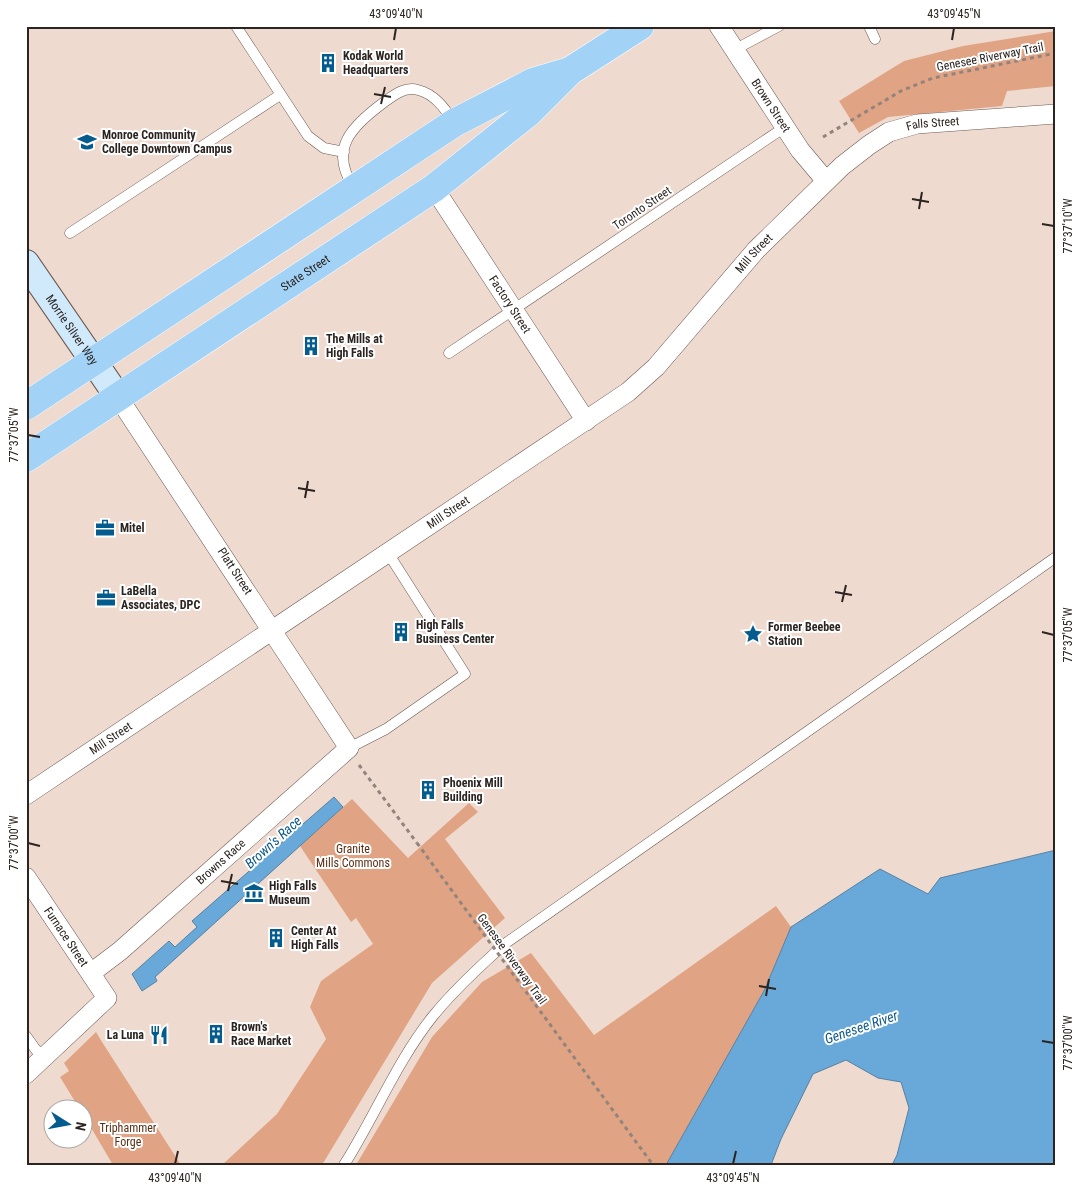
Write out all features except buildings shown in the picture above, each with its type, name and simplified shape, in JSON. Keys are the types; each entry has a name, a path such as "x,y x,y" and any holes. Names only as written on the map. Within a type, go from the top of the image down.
{"main road":[{"name":"State Street","path":"26,458 434,188 528,113 570,71 640,26"},
{"name":"State Street","path":"26,406 454,123 533,82 570,71"},
{"name":"Morrie Silver Way","path":"26,263 118,397"}],"street":[{"name":"Brown Street","path":"719,26 800,150 826,181"},
{"name":"Falls Street","path":"826,181 868,145 889,132 907,126 1056,114"},
{"name":"Mill Street","path":"26,795 628,392 647,376 744,263 826,181"},
{"name":"Factory Street","path":"434,188 586,420"},
{"name":"Platt Street","path":"118,397 273,630 353,755"},
{"name":"Browns Race","path":"91,973 120,951 353,755"},
{"name":"Furnace Street","path":"26,877 107,998 46,1055"},
{"path":"26,1074 46,1055"}],"lane":[{"path":"236,26 280,96 312,140 324,148 344,152"},
{"path":"734,50 779,26"},
{"path":"868,26 875,39"},
{"path":"354,188 346,174 344,152 348,138 356,124 402,91 417,89 432,97 444,108 454,123"},
{"path":"70,233 280,96"},
{"name":"Toronto Street","path":"449,353 785,127"},
{"path":"353,755 386,729 465,674 388,553"},
{"path":"344,1165 403,1061 433,1017 458,988 506,943 1056,557"},
{"path":"26,1036 36,1050 46,1055"}],"path":[{"name":"Genesee Riverway Trail","path":"823,137 902,91 926,80 950,73 1056,53"},
{"name":"Genesee Riverway Trail","path":"353,755 653,1165"}],"green space":[{"path":"1056,31 1056,86 1007,91 1002,106 888,117 859,133 839,101 904,61 963,46"},
{"name":"Granite Mills Commons","path":"352,799 408,858 469,803 478,812 445,839 505,918 432,983 322,1165 222,1165 277,1114 326,1039 310,1007 321,981 373,944 356,918 351,922 300,846"},
{"path":"776,906 791,927 764,991 666,1165 356,1165 432,1037 482,982 531,953 594,1035"},
{"name":"Triphammer Forge","path":"96,1032 181,1165 113,1165 92,1129 92,1098 73,1098 60,1077 69,1071 64,1063"}],"water":[{"path":"334,797 343,807 155,977 157,981 142,991 132,974 169,941 175,947 197,927 192,921"},
{"name":"Genesee River","path":"1056,850 1056,1165 892,1165 897,1155 909,1108 901,1082 878,1078 846,1060 813,1074 781,1139 771,1165 666,1165 764,991 791,927 880,869 928,894 940,878"}],"place":[{"name":"Kodak World Headquarters","path":"328,63"},
{"name":"Monroe Community College Downtown Campus","path":"87,142"},
{"name":"The Mills at High Falls","path":"311,346"},
{"name":"Mitel","path":"105,528"},
{"name":"LaBella Associates, DPC","path":"106,598"},
{"name":"High Falls Business Center","path":"401,632"},
{"name":"Former Beebee Station","path":"753,634"},
{"name":"Phoenix Mill Building","path":"428,790"},
{"name":"High Falls Museum","path":"254,893"},
{"name":"Center At High Falls","path":"276,938"},
{"name":"Brown's Race Market","path":"216,1034"},
{"name":"La Luna","path":"159,1035"}],"water label":[{"name":"Brown's Race","path":"273,842"}]}
